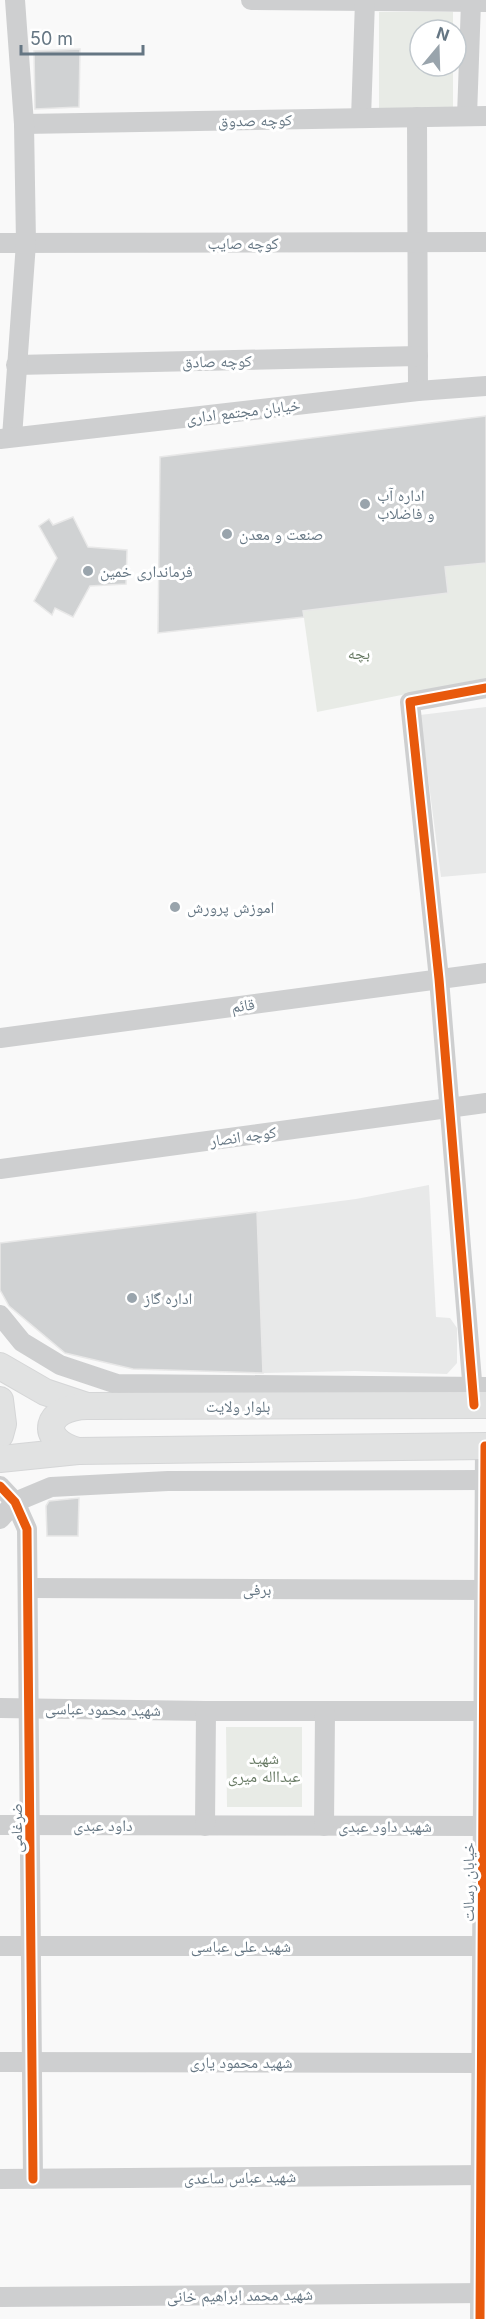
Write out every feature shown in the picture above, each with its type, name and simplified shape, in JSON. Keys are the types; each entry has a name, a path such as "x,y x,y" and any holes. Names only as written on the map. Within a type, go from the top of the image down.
{"main road":[{"name":"بلوار ولایت","path":"0,1366 45,1392 87,1407 480,1396"},
{"path":"0,1400 3,1424 0,1435"},
{"path":"78,1451 62,1447 53,1437 52,1424 58,1412 71,1407 87,1407"},
{"path":"0,1459 78,1451 485,1446"}],"street":[{"path":"6,438 16,365 26,243 24,124 15,0"},
{"path":"251,0 479,2 476,116"},
{"path":"361,118 365,1"},
{"name":"کوچه صدوق","path":"24,124 476,116"},
{"path":"417,117 418,391"},
{"name":"کوچه صایب","path":"0,243 486,243"},
{"name":"کوچه صادق","path":"16,365 418,356"},
{"name":"خیابان مجتمع اداری","path":"6,438 418,391 486,386"},
{"path":"0,1315 22,1342 60,1365 117,1384 480,1396 410,702 486,688"},
{"name":"قائم","path":"0,1038 486,973"},
{"name":"کوچه انصار","path":"0,1169 486,1103"},
{"name":"خیابان رسالت","path":"480,2319 483,2293 485,1446"},
{"path":"0,1519 15,1502 51,1487 168,1481 485,1480"},
{"name":"ضرغامی","path":"0,1486 15,1502 27,1528 33,2179"},
{"name":"برفی","path":"29,1588 485,1590"},
{"name":"شهید محمود عباسی","path":"0,1708 325,1713"},
{"path":"205,1826 206,1711"},
{"path":"324,1826 325,1713 485,1711"},
{"name":"داود عبدی","path":"0,1825 324,1826"},
{"name":"شهید داود عبدی","path":"324,1826 484,1826"},
{"name":"شهید علی عباسی","path":"0,1946 484,1946"},
{"name":"شهید محمود یاری","path":"0,2062 484,2063"},
{"name":"شهید عباس ساعدی","path":"0,2179 483,2175"},
{"name":"شهید محمد ابراهیم خانی","path":"0,2297 483,2293"}],"shaded area":[{"path":"486,707 486,873 441,877 420,715"},
{"path":"429,1185 436,1317 450,1318 457,1328 457,1363 447,1374 355,1371 263,1373 257,1212 356,1199"}],"green space":[{"path":"379,12 453,12 453,18 408,18 408,78 453,78 453,108 379,108"},
{"name":"بچه","path":"486,563 486,678 317,712 303,611 444,567"},
{"name":"شهید عبدااله میری","path":"226,1727 302,1727 302,1807 227,1807"}],"building":[{"path":"80,49 79,107 35,109 34,51"},
{"path":"486,416 486,563 445,567 448,593 303,611 304,617 158,633 160,457"},
{"name":"فرمانداری خمین","path":"73,517 88,547 127,550 126,584 90,586 73,617 55,608 52,615 34,601 57,558 39,526 49,519 53,525"},
{"name":"اداره گاز","path":"257,1212 263,1373 133,1369 65,1353 9,1306 0,1290 0,1243"},
{"path":"79,1498 78,1536 47,1536 46,1506 49,1501"}],"cycle path":[{"path":"474,1405 439,979 410,702 486,688"},
{"path":"480,2319 485,1446"},
{"path":"0,1486 15,1502 27,1529 33,2179"}],"place":[{"name":"اداره آب و فاضلاب","path":"365,504"},
{"name":"صنعت و معدن","path":"227,534"},
{"name":"فرمانداری خمین","path":"88,571"},
{"name":"اموزش پرورش","path":"175,907"},
{"name":"اداره گاز","path":"132,1298"}]}
